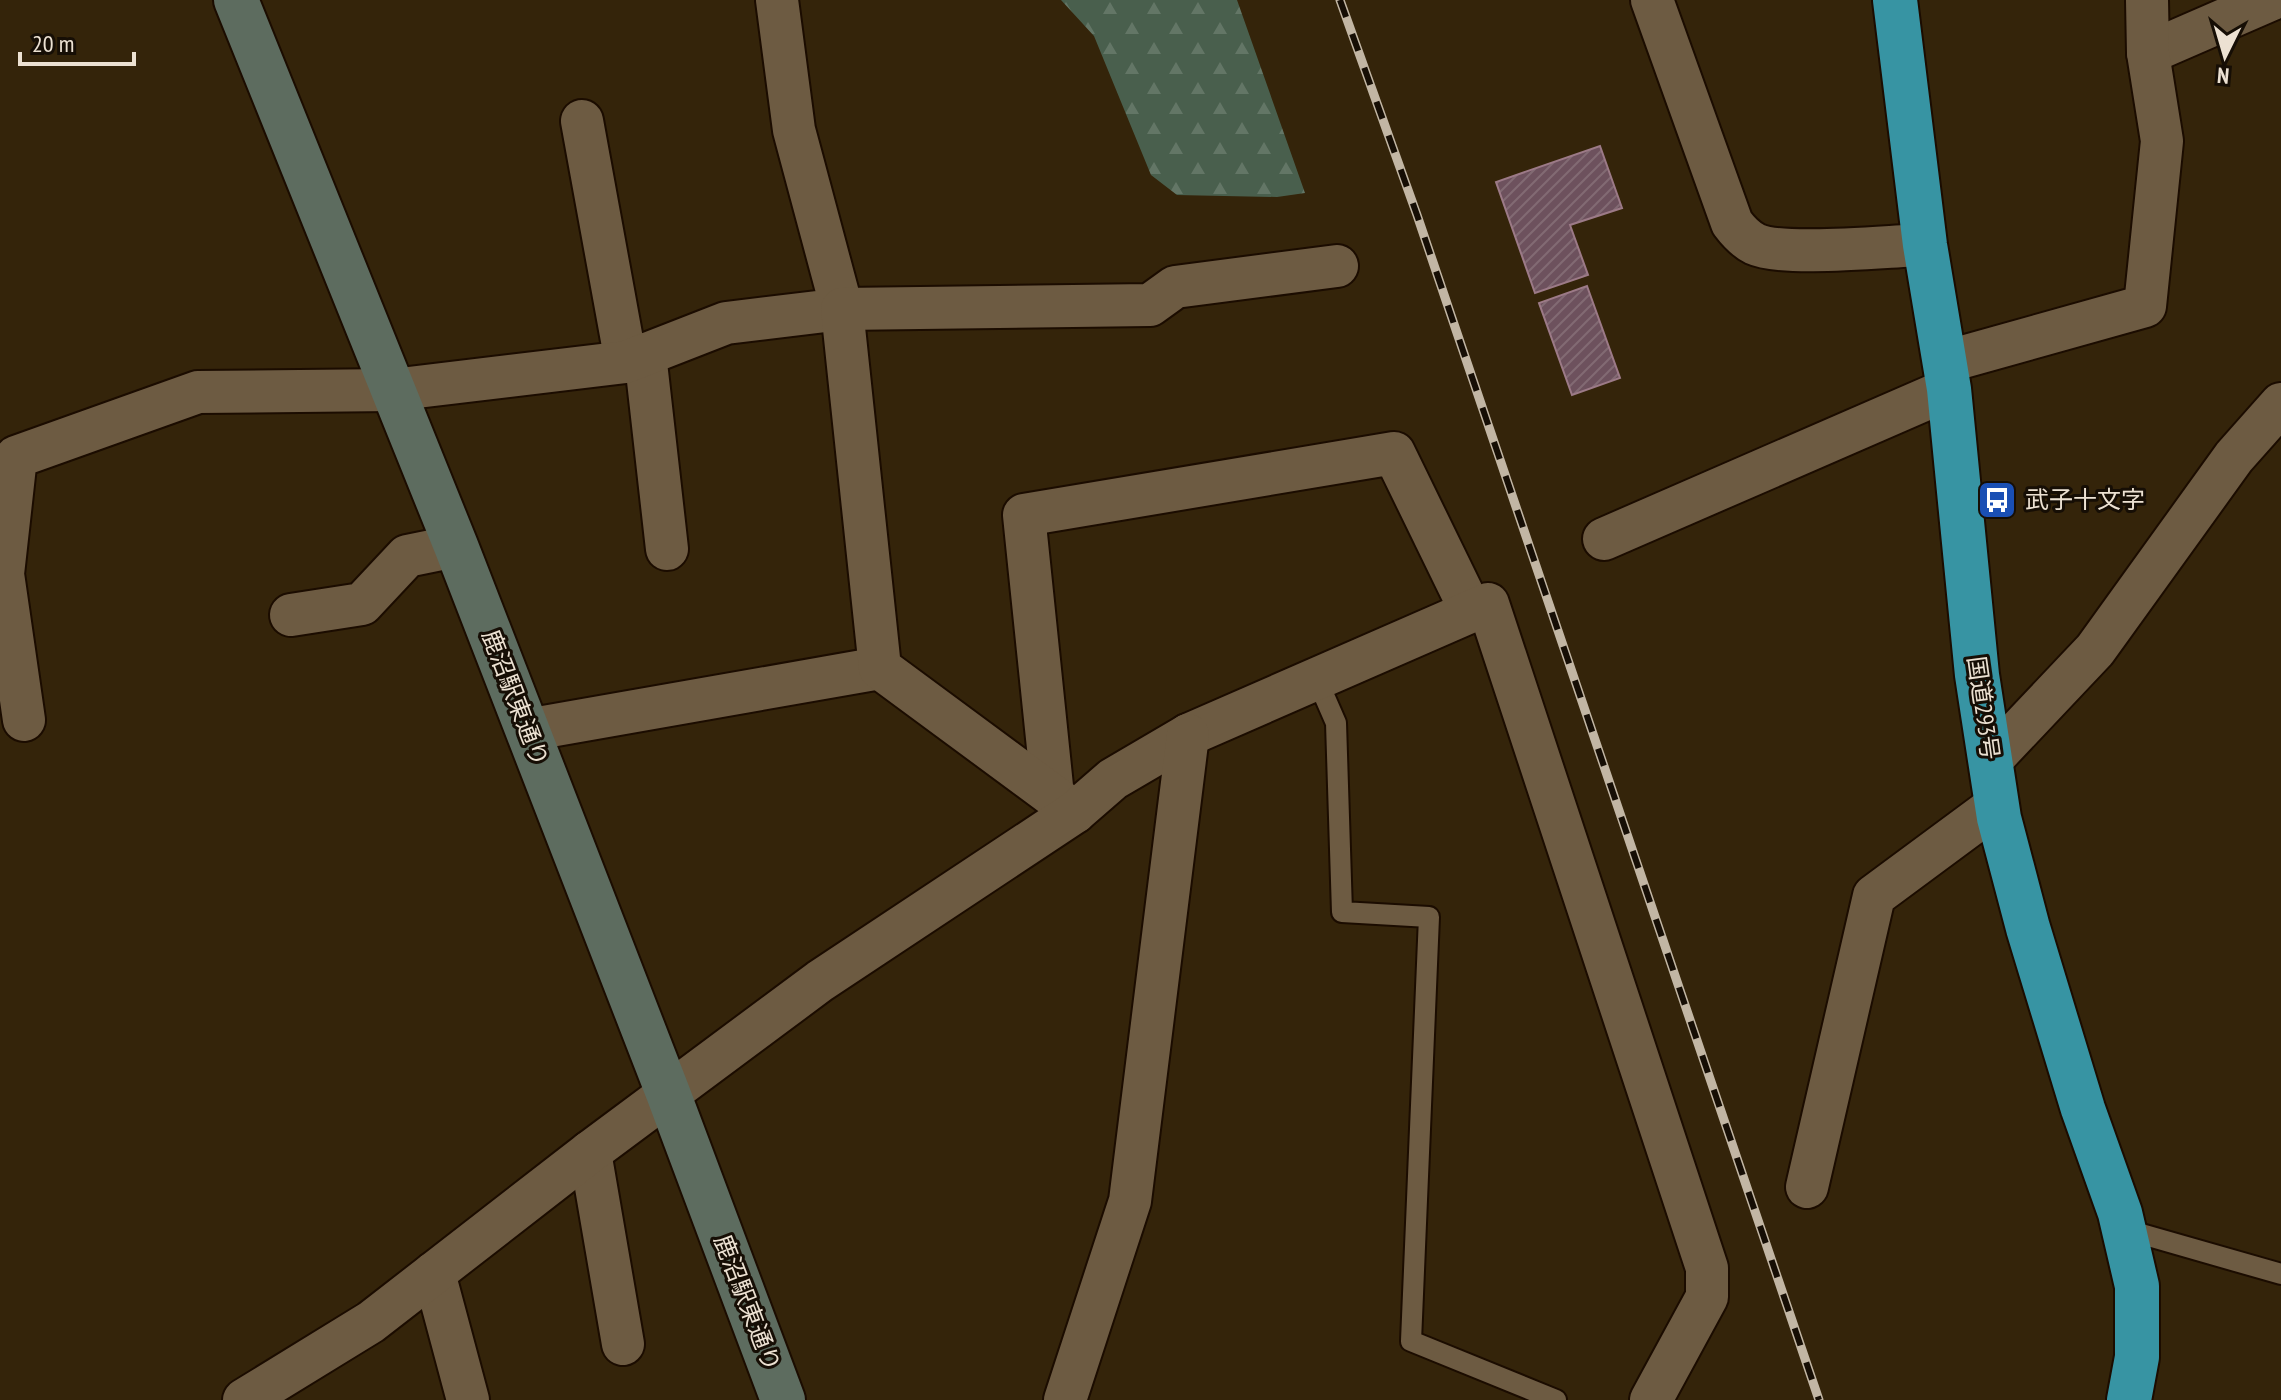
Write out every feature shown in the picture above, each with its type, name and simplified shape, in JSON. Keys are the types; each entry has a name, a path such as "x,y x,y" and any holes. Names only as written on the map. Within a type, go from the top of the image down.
{"highway":[{"name":"国道293号","path":"1895,0 1925,245 1947,376 1977,675 1997,805 2028,928 2124,1229 2137,1286 2137,1357 2129,1400"}],"street":[{"name":"鹿沼駅東通り","path":"236,0 456,546 783,1400"},
{"path":"777,0 794,130 842,309 880,668"},
{"path":"1652,0 1732,223 1741,235 1755,244 1785,250 1925,245"},
{"path":"1604,539 1947,376 2145,306 2162,141 2148,53 2147,0"},
{"path":"2148,53 2270,0"},
{"path":"582,121 636,358 667,549"},
{"path":"24,720 1,574 16,457 198,392 392,390 636,358 726,323 842,309 1150,305 1175,287 1337,266"},
{"path":"1990,761 2095,650 2234,457 2281,404"},
{"path":"1064,804 1024,515 1394,453 1471,611"},
{"path":"291,615 362,604 407,556 456,546"},
{"path":"244,1400 371,1322 668,1093 1064,804 1188,735 1488,604 1707,1268 1707,1297 1651,1400"},
{"path":"527,730 880,668 1064,804"},
{"path":"1065,1400 1130,1201 1188,735"},
{"path":"1807,1187 1874,896 1997,805"},
{"path":"590,1152 623,1344"},
{"path":"434,1273 468,1400"}],"lane":[{"path":"1316,677 1336,723 1342,912 1429,917 1411,1341 1556,1400"},
{"path":"2124,1229 2281,1274"}],"green space":[{"path":"1061,0 1237,0 1305,193 1277,197 1177,195 1151,175 1094,36"}],"building":[{"path":"1600,146 1622,208 1570,225 1588,275 1535,293 1496,182"},
{"path":"1587,286 1620,378 1572,395 1539,303"}],"railway":[{"path":"1340,0 1417,215 1819,1400"}],"place":[{"name":"武子十文字","path":"1997,500"}]}
